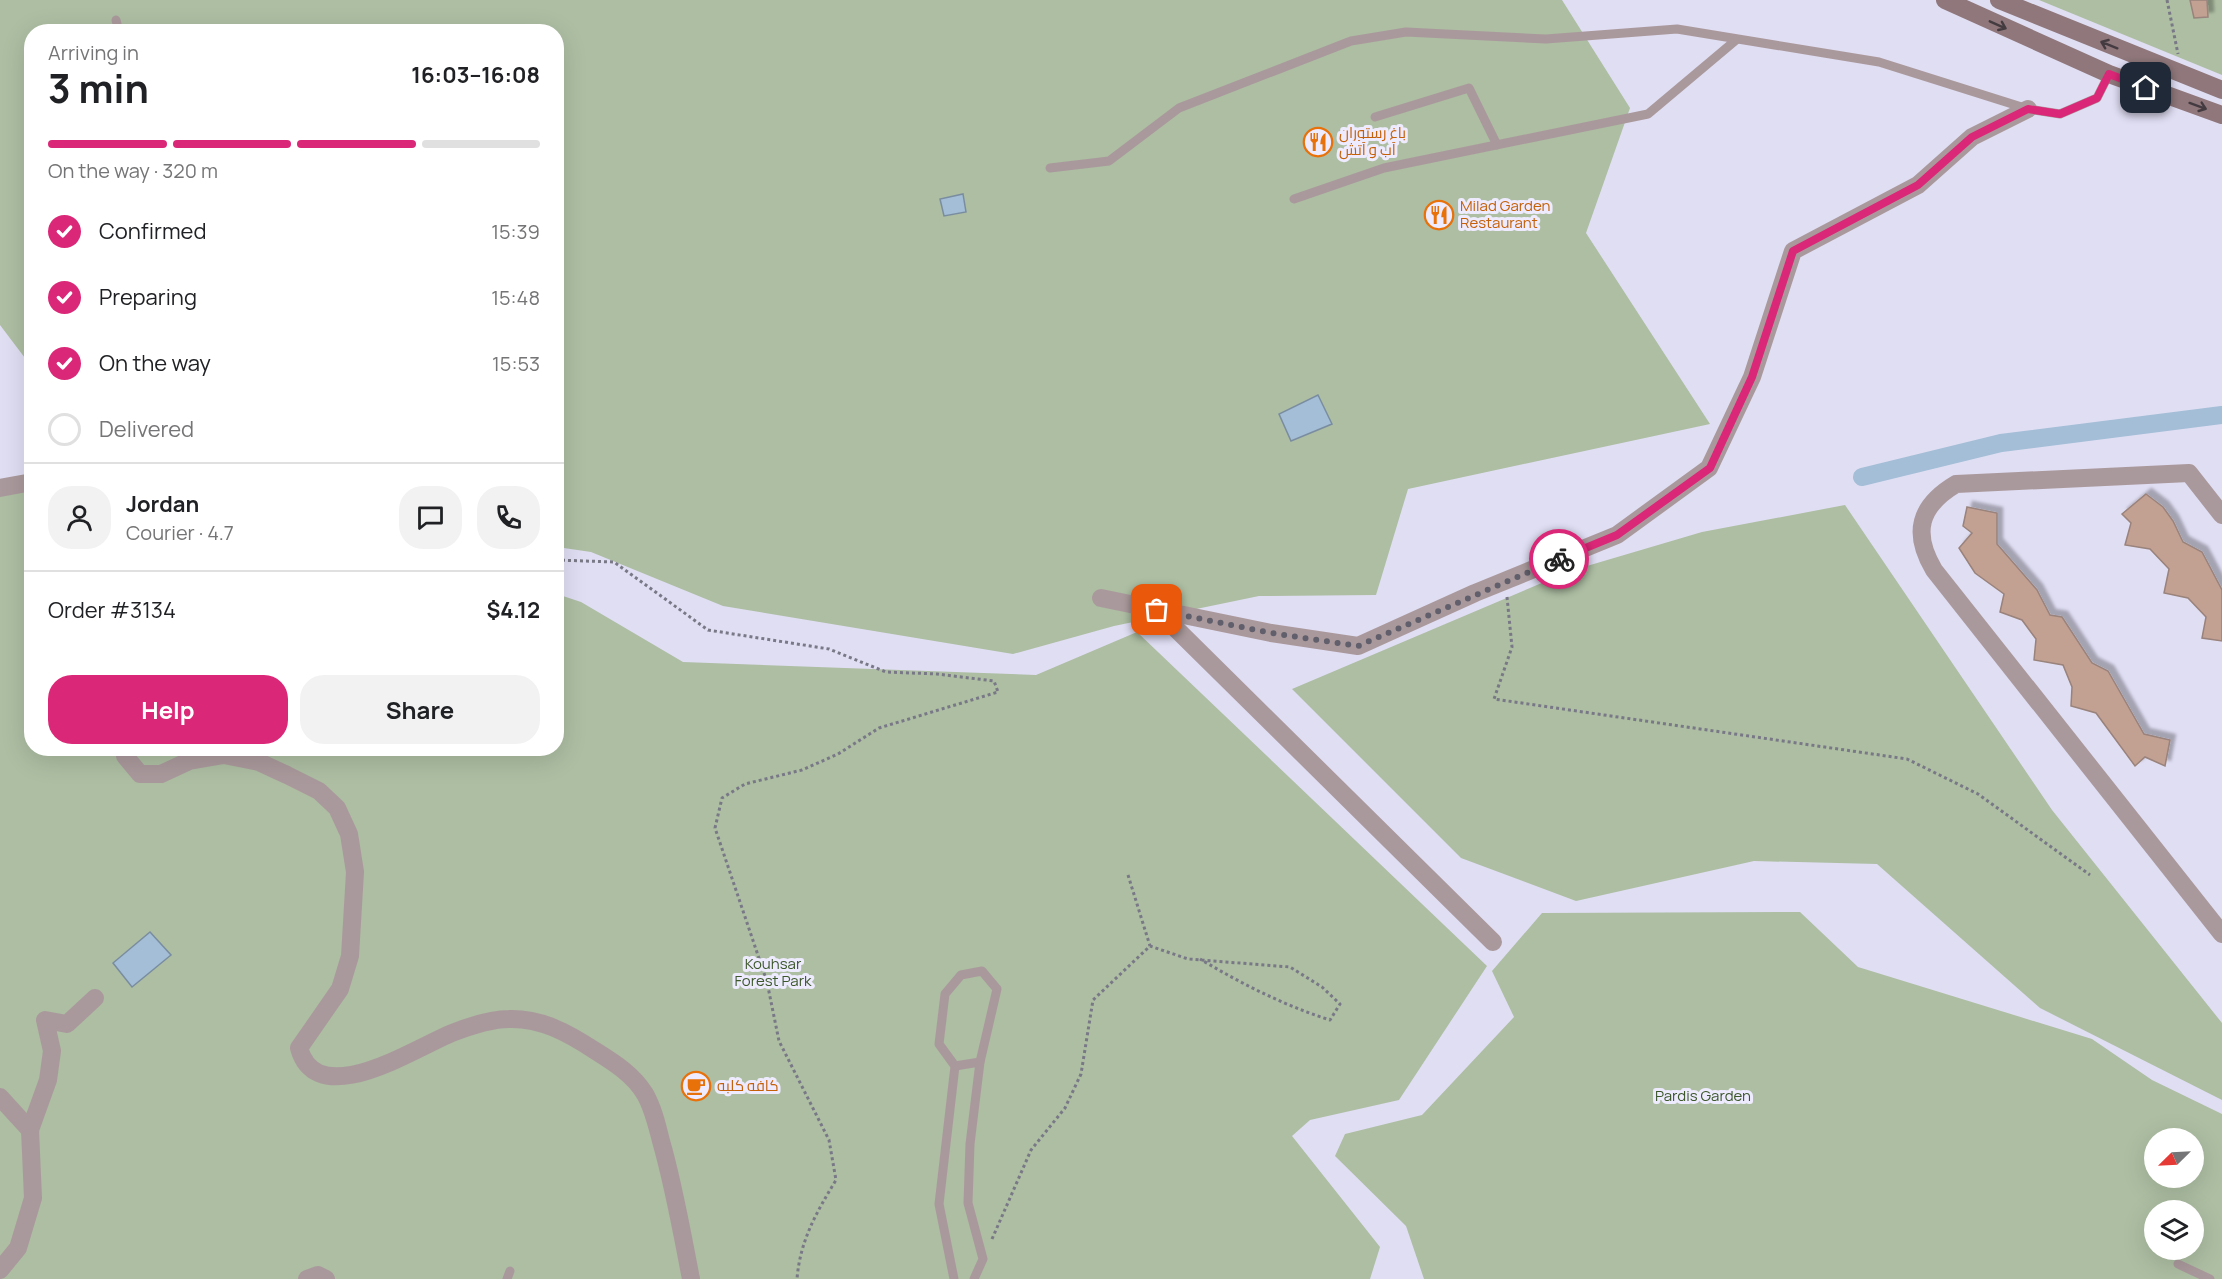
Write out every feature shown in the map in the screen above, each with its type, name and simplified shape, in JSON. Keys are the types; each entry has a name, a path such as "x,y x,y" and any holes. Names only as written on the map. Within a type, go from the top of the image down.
{"street":[{"path":"1945,0 2109,74 2222,115"},
{"path":"1999,0 2222,90"},
{"path":"1101,598 1271,633 1358,646 1505,581 1617,535 1710,468 1752,377 1793,251 1918,185 1972,137 2028,109"},
{"path":"2222,514 2189,473 1956,484 1938,495 1925,511 1920,531 1923,552 1934,570 2222,934"},
{"path":"0,488 24,484"},
{"path":"1157,610 1493,942"},
{"path":"125,756 140,774 161,774 189,761 218,756"},
{"path":"229,756 259,762 319,791 337,808 349,834 355,872 350,956 340,989 299,1048 303,1063 321,1076 350,1076 383,1066 478,1023 510,1019 538,1022 570,1035 616,1064 637,1082 646,1096 669,1169 691,1279"},
{"path":"0,1270 18,1248 33,1198 30,1130 48,1080 52,1052 45,1020 67,1023 95,998"},
{"path":"0,1097 30,1130"},
{"path":"307,1279 318,1275 326,1279"}],"lane":[{"path":"116,20 117,24"},
{"path":"1050,168 1109,161 1179,108 1351,41 1406,32 1546,39 1677,29 1879,62 2028,109 2060,114 2097,98 2109,74"},
{"path":"1294,199 1384,168 1648,114 1736,40"},
{"path":"1375,117 1469,88 1497,145"},
{"path":"954,1279 939,1204 955,1066 939,1044 945,994 961,975 982,971 997,989 980,1062 970,1144 968,1203 983,1259 974,1279"},
{"path":"955,1066 980,1062"},
{"path":"2178,1264 2210,1279"}],"path":[{"path":"2167,0 2178,57"},
{"path":"564,560 614,562 708,630 829,649 886,672 938,674 994,681 998,692 879,728 838,754 811,766 745,784 722,798 716,828 767,982 779,1041 829,1140 836,1180 812,1221 799,1254 797,1279"},
{"path":"1505,581 1512,647 1494,699 1907,759 1978,794 2090,875"},
{"path":"1128,875 1150,946"},
{"path":"1150,946 1188,959 1200,959 1290,967 1322,987 1340,1004 1330,1020 1295,1009 1242,985 1200,959"},
{"path":"983,1259 1031,1150 1065,1108 1081,1074 1093,1000 1150,946"}],"green space":[{"path":"0,0 1562,0 1630,108 1586,233 1710,424 1408,489 1376,595 1259,596 1114,626 1013,654 723,606 591,552 564,548 564,24 24,24 24,357 0,325"},
{"path":"2039,0 2222,0 2222,75"},
{"name":"Kouhsar Forest Park","path":"24,483 24,756 564,756 564,596 581,602 683,662 1036,675 1137,632 1487,966 1399,1100 1310,1120 1292,1136 1380,1247 1370,1279 0,1279 0,488"},
{"path":"1845,505 2052,810 2222,1023 2222,1100 2040,1008 1877,864 1754,861 1576,901 1461,858 1292,689 1570,571 1702,532"},
{"name":"Pardis Garden","path":"1800,912 1858,967 2092,1039 2152,1080 2222,1114 2222,1279 1424,1279 1406,1226 1335,1156 1345,1134 1422,1115 1514,1017 1492,971 1542,913"}],"water":[{"path":"963,194 966,212 944,216 940,199"},
{"path":"1318,395 1332,424 1291,441 1279,414"},
{"path":"150,932 171,955 132,987 113,963"}],"building":[{"path":"2190,0 2207,0 2208,17 2194,18"},
{"path":"2146,494 2163,507 2183,542 2202,552 2222,590 2222,641 2202,638 2206,617 2188,598 2164,593 2169,569 2150,549 2125,545 2131,523 2122,514"},
{"path":"1967,507 1997,513 1997,544 2037,590 2050,615 2062,617 2092,663 2108,671 2144,734 2170,740 2165,766 2145,757 2135,766 2096,713 2071,706 2072,687 2063,665 2034,660 2036,639 2022,620 2000,612 2004,594 1975,573 1959,548 1972,533 1963,526"}],"waterway":[{"path":"1862,477 2001,443 2222,415"}],"way so far":[{"path":"1157,610 1271,633 1358,646 1475,593 1559,559"}],"place":[{"name":"باغ رستوران آب و آتش","path":"1318,142"},
{"name":"Milad Garden Restaurant","path":"1439,215"},
{"name":"کافه کلبه","path":"696,1086"}],"route":[{"path":"1559,559 1617,535 1710,468 1752,377 1793,251 1918,185 1972,137 2028,109 2060,114 2097,98 2109,74 2146,88"}]}
